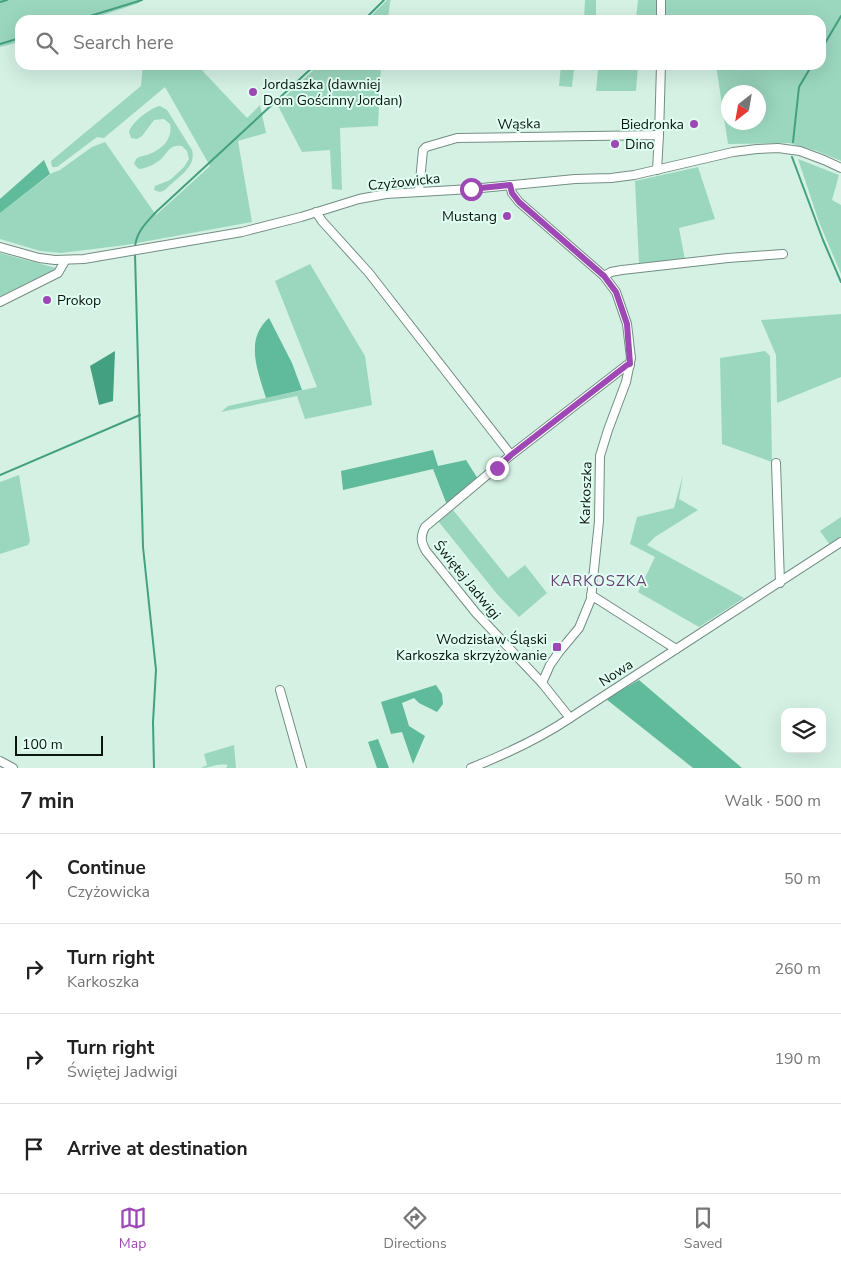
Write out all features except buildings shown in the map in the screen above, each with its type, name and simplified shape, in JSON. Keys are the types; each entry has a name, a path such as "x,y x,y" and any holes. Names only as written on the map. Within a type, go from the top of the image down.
{"street":[{"path":"661,15 662,0"},
{"path":"657,170 661,70"},
{"name":"Wąska","path":"420,192 423,150 426,147 457,138 659,135"},
{"name":"Czyżowicka","path":"0,247 39,258 65,261 129,253 242,232 386,194 471,189 575,179 611,178 657,170 733,152 757,149 778,148 800,151 841,168"},
{"name":"Karkoszka","path":"510,185 512,193 519,202 604,276 616,292 623,308 629,340 630,364 626,382 600,456 598,521 591,595 579,628 550,665 542,683"},
{"path":"316,212 369,273 511,455"},
{"path":"604,276 611,272 622,270 783,254"},
{"path":"0,302 58,273 65,261"},
{"name":"Świętej Jadwigi","path":"542,683 476,612 426,552 421,535 425,527 511,455 630,364"},
{"path":"776,462 780,583"},
{"name":"Nowa","path":"570,718 841,542"},
{"path":"591,595 676,649"},
{"path":"471,768 515,750 546,734 570,718 542,683"},
{"path":"280,690 302,768"},
{"path":"0,761 13,768"}],"shaded area":[{"path":"0,0 140,0 139,3 103,15 15,15 15,43 0,47"},
{"path":"387,0 391,0 389,15 372,15"},
{"path":"585,0 596,0 596,15 584,15"},
{"path":"638,0 658,0 658,15 636,15"},
{"path":"664,0 841,0 841,161 817,151 789,143 728,144 726,130 766,130 766,85 721,85 721,98 717,70 826,70 826,15 665,15"},
{"path":"143,70 202,70 247,118 260,105 266,133 238,141 252,222 126,245 61,253 40,251 0,239 0,213 52,173 60,170 92,147 105,142 156,215 210,166 165,87 104,138 97,137 57,167 52,167 51,161 141,86"},
{"path":"314,70 381,70 378,126 340,128 342,190 332,189 330,150 302,152 277,104"},
{"path":"561,70 574,70 572,87 559,86"},
{"path":"598,70 638,70 636,91 596,91"},
{"path":"160,106 167,110 192,150 193,156 189,167 165,190 160,192 154,190 155,186 170,180 184,167 189,159 187,151 182,146 175,146 158,162 139,169 134,164 136,159 152,153 165,144 170,135 170,124 164,119 154,120 142,136 137,139 131,138 129,132 142,116"},
{"path":"798,159 839,175 832,200 841,205 841,274 819,222"},
{"path":"44,160 50,174 0,213 0,199"},
{"path":"698,167 715,219 679,228 685,260 639,263 635,181"},
{"path":"0,253 56,268 27,286 0,299"},
{"path":"310,264 365,356 372,405 305,419 297,396 221,412 228,406 317,387 275,281"},
{"path":"841,314 841,377 777,403 776,355 761,320"},
{"path":"269,318 292,363 302,390 266,398 257,367 255,346 261,327"},
{"path":"115,351 113,401 99,405 90,366"},
{"path":"765,351 770,356 772,462 722,444 720,358"},
{"path":"433,450 438,466 466,460 478,479 447,505 433,469 343,490 341,471"},
{"path":"19,475 30,541 28,545 0,554 0,482"},
{"path":"683,475 679,499 698,510 655,537 647,545 744,598 699,627 638,592 655,557 630,544 637,517 674,508"},
{"path":"453,510 508,578 525,565 547,593 519,617 497,594 438,521"},
{"path":"841,517 841,537 830,545 820,531"},
{"path":"639,680 742,768 693,768 606,699"},
{"path":"436,685 442,694 443,704 437,712 419,703 414,698 402,703 409,726 425,736 413,764 402,732 391,734 381,702"},
{"path":"378,739 389,768 377,768 368,742"},
{"path":"234,745 236,768 226,768 228,765 217,765 201,768 207,765 204,754"}],"waterway":[{"path":"0,2 7,0"},
{"path":"93,15 142,0"},
{"path":"369,15 384,0"},
{"path":"826,42 841,16"},
{"path":"0,44 15,40"},
{"path":"135,249 139,233 156,212 310,70"},
{"path":"793,142 799,87 809,70"},
{"path":"792,157 841,282"},
{"path":"135,254 143,547 156,670 153,722 154,768"},
{"path":"0,475 140,415"}],"place":[{"name":"Jordaszka (dawniej Dom Gościnny Jordan)","path":"253,92"},
{"name":"Biedronka","path":"694,124"},
{"name":"Dino","path":"615,144"},
{"name":"Mustang","path":"507,216"},
{"name":"Prokop","path":"47,300"},
{"name":"Wodzisław Śląski Karkoszka skrzyżowanie","path":"557,647"}],"district":[{"name":"KARKOSZKA","path":"599,581"}],"route":[{"path":"471,189 510,185 512,193 519,202 604,276 616,292 623,308 631,358 630,364 511,455 497,468"}]}
